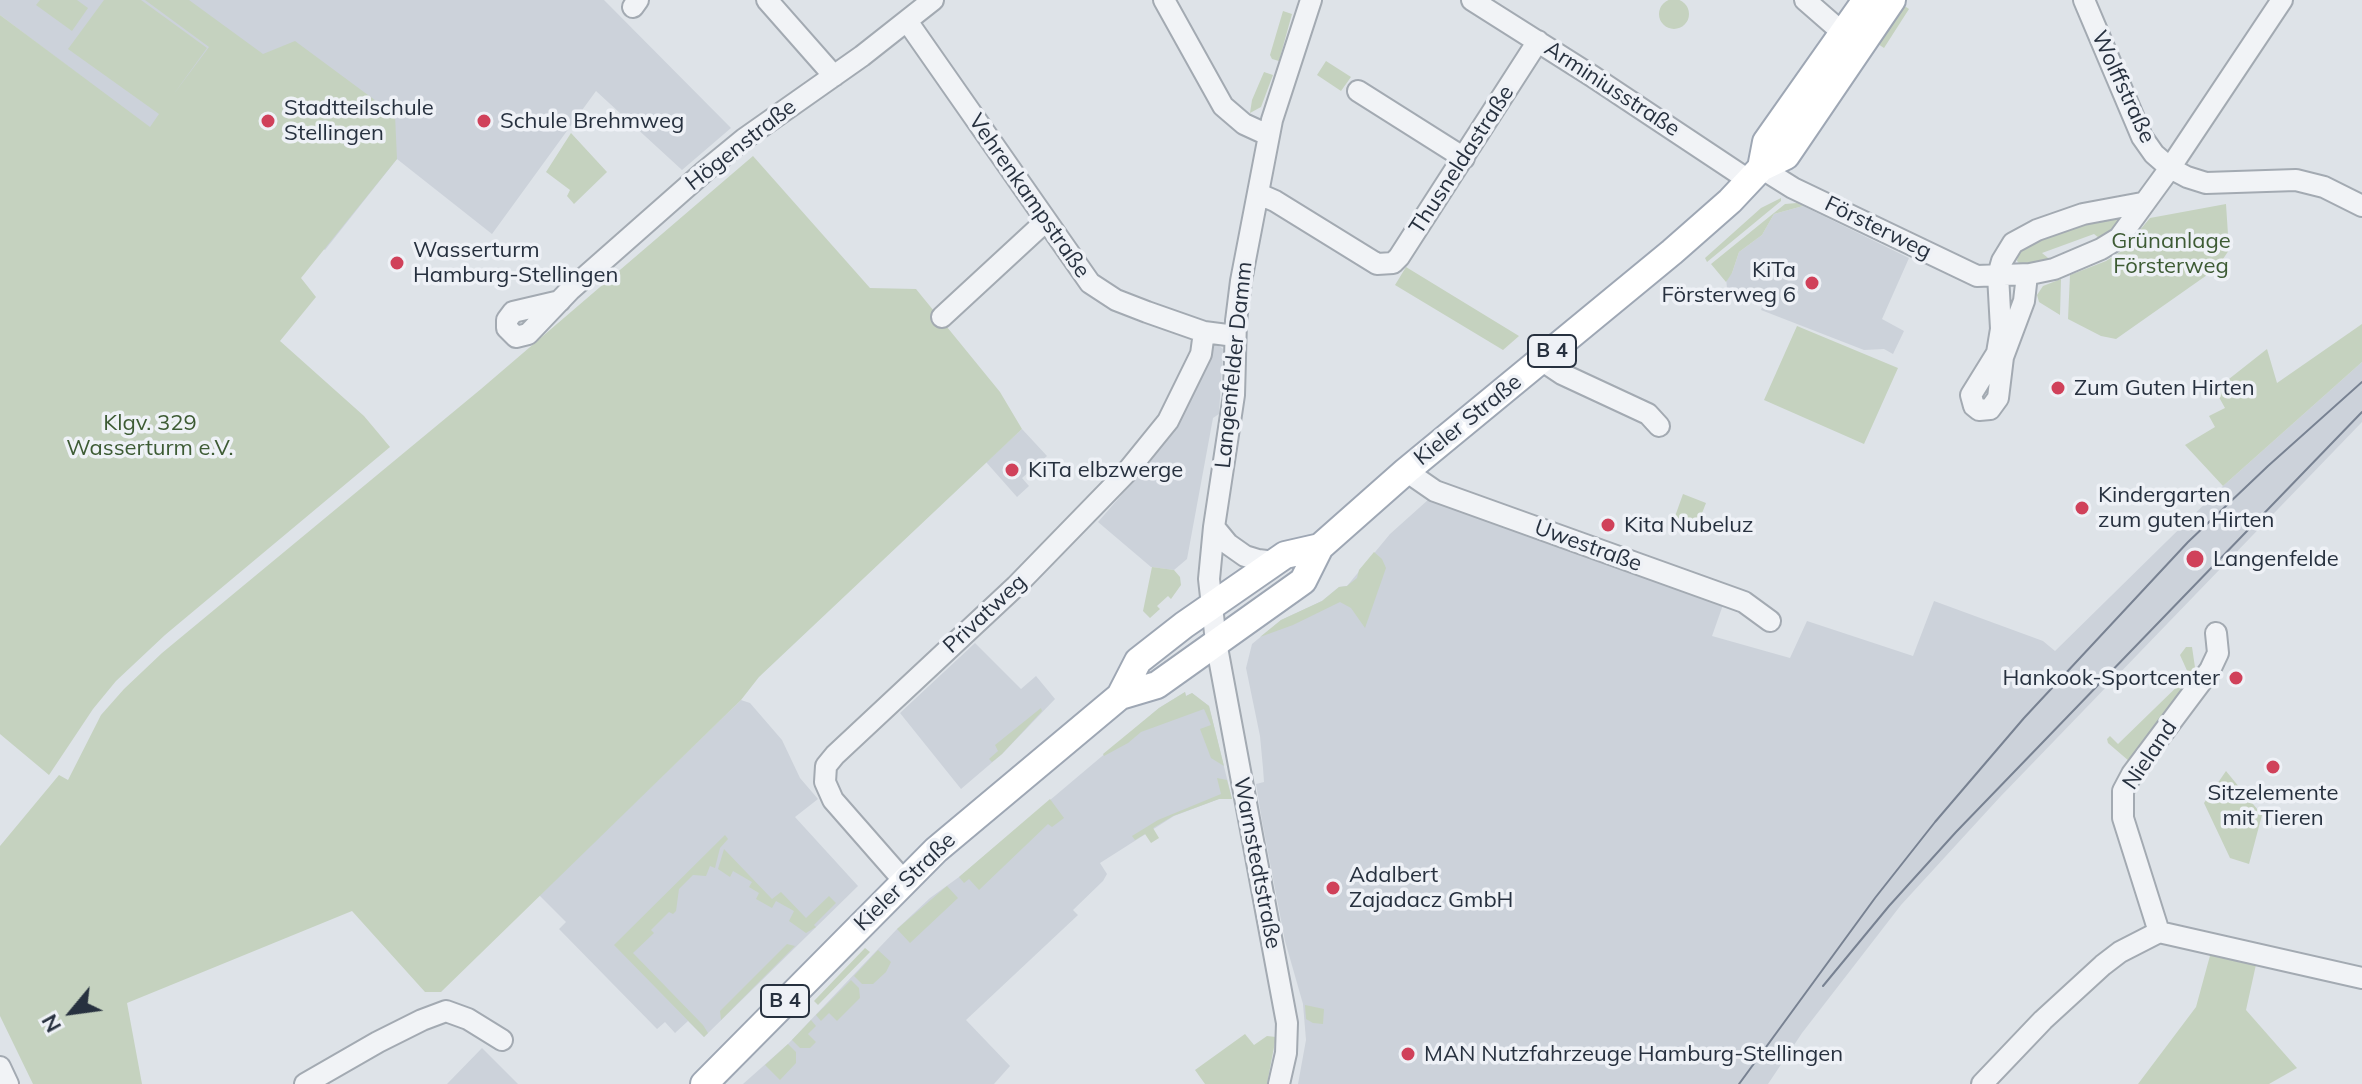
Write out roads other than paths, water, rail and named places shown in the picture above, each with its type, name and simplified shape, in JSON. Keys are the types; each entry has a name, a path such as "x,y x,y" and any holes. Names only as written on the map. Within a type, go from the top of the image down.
{"main road":[{"name":"Kieler Straße","path":"1755,174 1766,142 1866,0"},
{"name":"Kieler Straße","path":"1120,696 1157,685 1303,581 1320,547 1406,471 1708,222 1755,174 1786,156 1892,0"},
{"name":"Kieler Straße","path":"704,1084 904,881 1120,696 1138,661 1285,555 1320,547"}],"street":[{"path":"767,0 834,76"},
{"name":"Högenstraße","path":"560,301 713,164 933,0"},
{"path":"1164,0 1223,106 1244,124 1268,135"},
{"name":"Langenfelder Damm","path":"1216,642 1210,570 1234,395 1235,336 1241,281 1268,135 1311,0"},
{"name":"Arminiusstraße","path":"1472,0 1755,174"},
{"path":"1805,0 1844,34"},
{"name":"Wolffstraße","path":"2084,0 2142,137 2154,154 2170,168"},
{"name":"Försterweg","path":"1755,174 1793,188 1977,276 2027,275 2054,269 2112,243 2133,219 2282,0"},
{"name":"Vehrenkampstraße","path":"907,21 1095,287 1116,300 1204,332 1235,336"},
{"name":"Thusneldastraße","path":"1259,194 1377,264 1387,265 1399,257 1538,41"},
{"path":"1358,91 1464,158"},
{"path":"2170,168 2206,183 2296,180 2324,187 2362,206"},
{"path":"2027,275 2024,301 2003,357 1998,398 1995,405 1985,410 1974,406 1971,395 1997,353 2001,329 1998,275 2013,243 2037,230 2099,209 2142,203"},
{"path":"942,317 1046,221"},
{"name":"Privatweg","path":"904,881 833,800 825,782 826,766 1098,505 1173,412 1201,354 1204,332"},
{"path":"1541,360 1562,374 1648,414 1659,426"},
{"name":"Uwestraße","path":"1406,471 1435,491 1744,602 1770,621"},
{"path":"1214,527 1228,544 1245,556 1275,562"},
{"name":"Nieland","path":"2159,932 2123,818 2123,791 2210,670 2218,653 2216,633"},
{"name":"Warnstedtstraße","path":"1216,642 1287,1023 1286,1053 1279,1084"},
{"path":"1982,1084 2043,1020 2103,965 2159,932 2362,978"},
{"path":"305,1084 378,1042 446,1011 468,1019 502,1040"},
{"path":"0,1067 8,1084"}],"tram line":[{"path":"1739,1084 1875,898 2024,718 2188,542 2362,382"},
{"path":"1823,986 1956,832 2362,412"}],"place":[{"name":"Stadtteilschule Stellingen","path":"268,121"},
{"name":"Schule Brehmweg","path":"484,121"},
{"name":"Wasserturm Hamburg-Stellingen","path":"397,263"},
{"name":"KiTa Försterweg 6","path":"1812,283"},
{"name":"Zum Guten Hirten","path":"2058,388"},
{"name":"KiTa elbzwerge","path":"1012,470"},
{"name":"Kindergarten zum guten Hirten","path":"2082,508"},
{"name":"Kita Nubeluz","path":"1608,525"},
{"name":"Langenfelde","path":"2195,559"},
{"name":"Hankook-Sportcenter","path":"2236,678"},
{"name":"Sitzelemente mit Tieren","path":"2273,767"},
{"name":"Adalbert Zajadacz GmbH","path":"1333,888"},
{"name":"MAN Nutzfahrzeuge Hamburg-Stellingen","path":"1408,1054"}],"park label":[{"name":"Grünanlage Försterweg","path":"2171,254"},
{"name":"Klgv. 329 Wasserturm e.V.","path":"150,436"}]}
